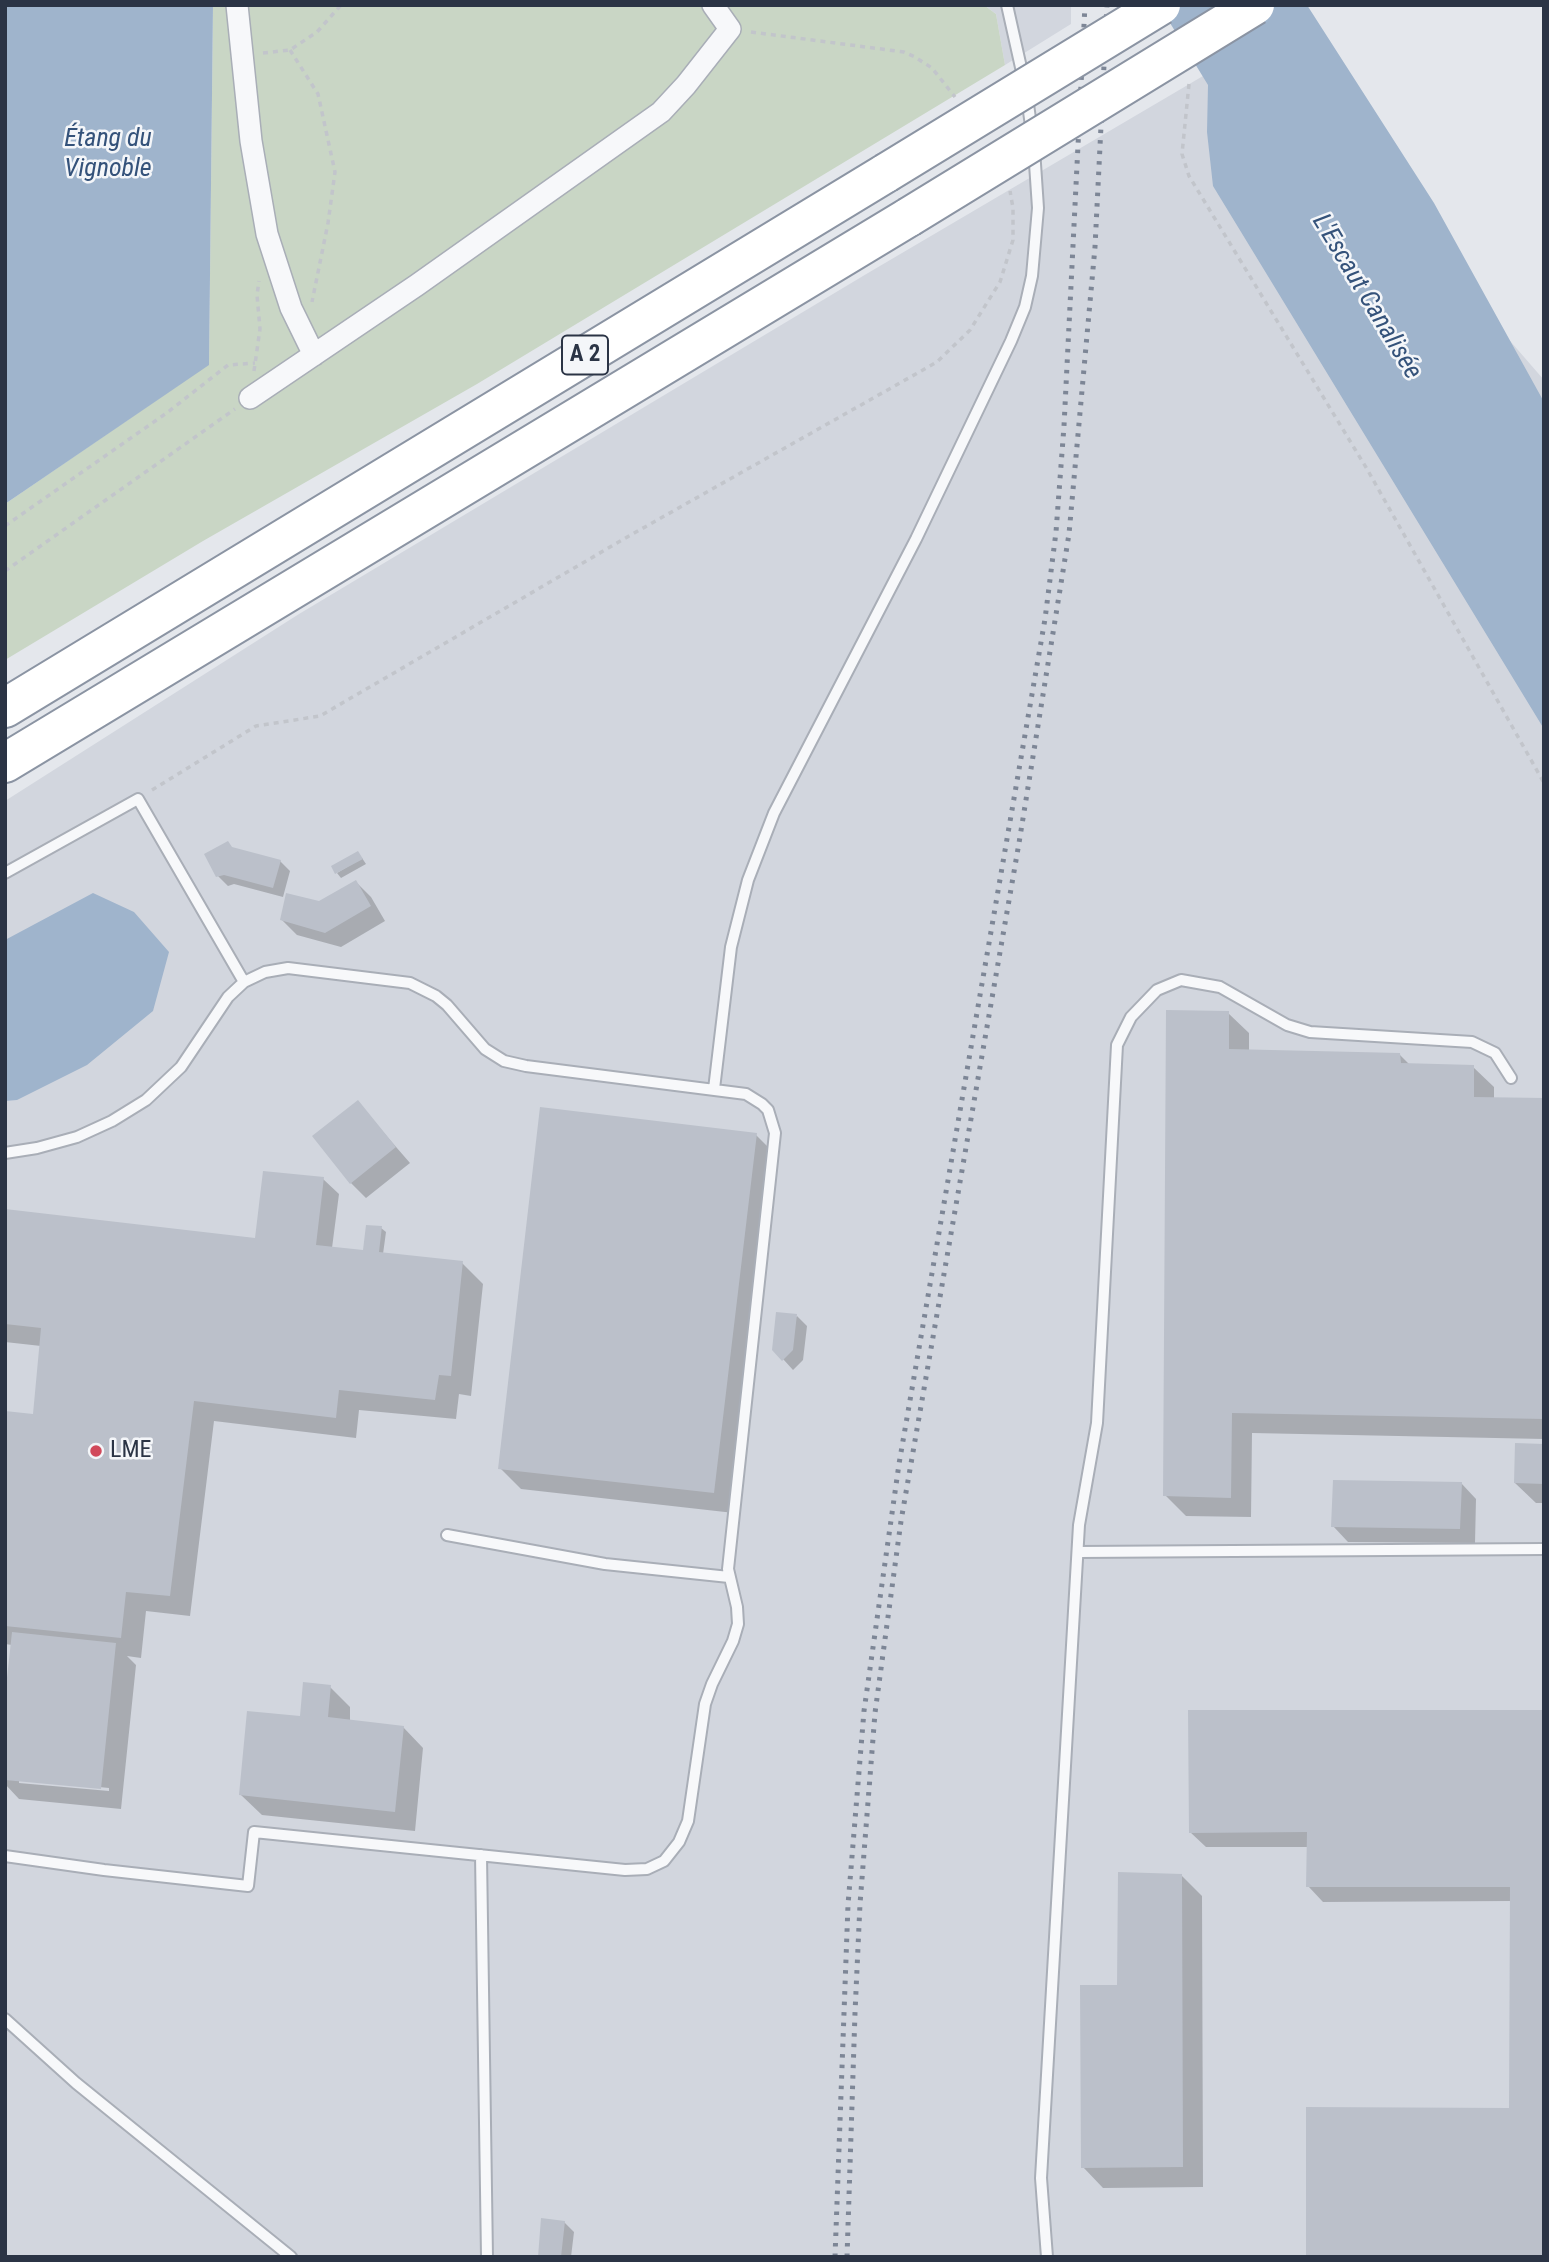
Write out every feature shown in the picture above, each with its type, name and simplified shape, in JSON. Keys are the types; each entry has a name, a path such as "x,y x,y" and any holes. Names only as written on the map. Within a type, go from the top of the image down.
{"highway":[{"name":"A 2","path":"10,704 1161,5"},
{"name":"A 2","path":"5,763 1255,5"}],"street":[{"path":"237,5 250,132 267,234 300,328 314,355"},
{"path":"250,398 418,285 661,112 730,29 713,5"}],"lane":[{"path":"714,1089 731,947 748,880 763,838 787,785 930,511 1011,341 1030,290 1038,208 1038,173 1021,62 1007,5"},
{"path":"5,873 138,799 244,982"},
{"path":"5,1153 76,1137 112,1121 146,1100 181,1067 228,997 244,982 265,972 288,968 399,981 421,987 447,1005 485,1049 504,1061 746,1094 762,1104 772,1118 775,1133 729,1577 737,1607 737,1633 708,1693 688,1821 673,1852 656,1866 637,1871 254,1832 248,1886 5,1856"},
{"path":"1046,2257 1041,2178 1078,1552 1082,1503 1097,1423 1117,1045 1131,1017 1157,990 1181,980 1220,987 1287,1025 1310,1032 1472,1042 1495,1053 1511,1078"},
{"path":"447,1535 606,1564 729,1577"},
{"path":"1078,1552 1544,1549"},
{"path":"481,1855 487,2257"},
{"path":"5,2019 76,2082 290,2257"}],"path":[{"path":"243,56 290,50 317,32 341,5"},
{"path":"290,50 318,94 335,172 311,312 300,328"},
{"path":"1189,84 1182,145 1183,164 1189,176 1367,469 1544,783"},
{"path":"5,571 250,398 260,329 257,295 267,234"},
{"path":"138,799 257,726 320,716 629,536 924,370 962,339 990,301"},
{"path":"5,526 168,412 228,365 255,363"}],"shaded area":[{"path":"984,5 1071,5 1071,24 1005,65 996,14"},
{"path":"1254,46 1544,380 1544,2257 5,2257 5,801 299,614 868,273"}],"green space":[{"path":"213,5 984,5 996,14 1005,65 477,384 203,541 5,660 5,504 209,364"}],"water":[{"name":"Étang du Vignoble","path":"5,5 213,5 209,365 5,504"},
{"name":"L'Escaut Canalisée","path":"1159,5 1307,5 1434,203 1544,402 1544,729 1213,186 1207,132 1208,85"},
{"path":"93,893 134,912 169,952 153,1011 87,1065 17,1100 5,1101 5,940"}],"building":[{"path":"228,841 232,847 281,860 273,888 224,875 216,877 204,854"},
{"path":"358,851 363,859 335,874 331,866"},
{"path":"356,880 371,906 325,933 280,920 286,893 319,901"},
{"path":"1166,1010 1229,1011 1229,1049 1400,1053 1401,1063 1474,1065 1474,1097 1544,1098 1544,1419 1232,1413 1231,1498 1163,1496"},
{"path":"358,1100 396,1147 350,1184 312,1136"},
{"path":"540,1107 757,1133 714,1493 498,1469"},
{"name":"LME","path":"263,1171 324,1177 316,1245 363,1250 366,1225 382,1226 379,1252 463,1261 451,1376 439,1375 435,1400 339,1390 336,1418 194,1401 170,1596 126,1592 121,1638 5,1626 5,1411 33,1414 41,1328 5,1324 5,1209 255,1238"},
{"path":"776,1312 797,1314 793,1350 782,1361 772,1350"},
{"path":"1515,1443 1544,1444 1544,1484 1514,1483"},
{"path":"1333,1480 1462,1482 1460,1529 1331,1527"},
{"path":"12,1632 116,1643 101,1789 5,1780 5,1696"},
{"path":"303,1682 331,1685 328,1717 404,1726 395,1812 239,1795 247,1711 300,1716"},
{"path":"1188,1710 1544,1710 1544,2257 1306,2257 1306,2107 1509,2108 1510,1887 1306,1887 1307,1832 1189,1833"},
{"path":"1118,1872 1182,1874 1183,2167 1081,2168 1080,1985 1117,1985"},
{"path":"541,2218 565,2221 561,2257 538,2257"}],"railway":[{"path":"835,2257 848,1905 864,1711 899,1464 1045,619 1056,532 1064,426 1085,5"},
{"path":"847,2257 860,1904 875,1713 901,1521 1019,843 1069,534 1095,247 1107,5"}],"place":[{"name":"LME","path":"96,1451"}]}
